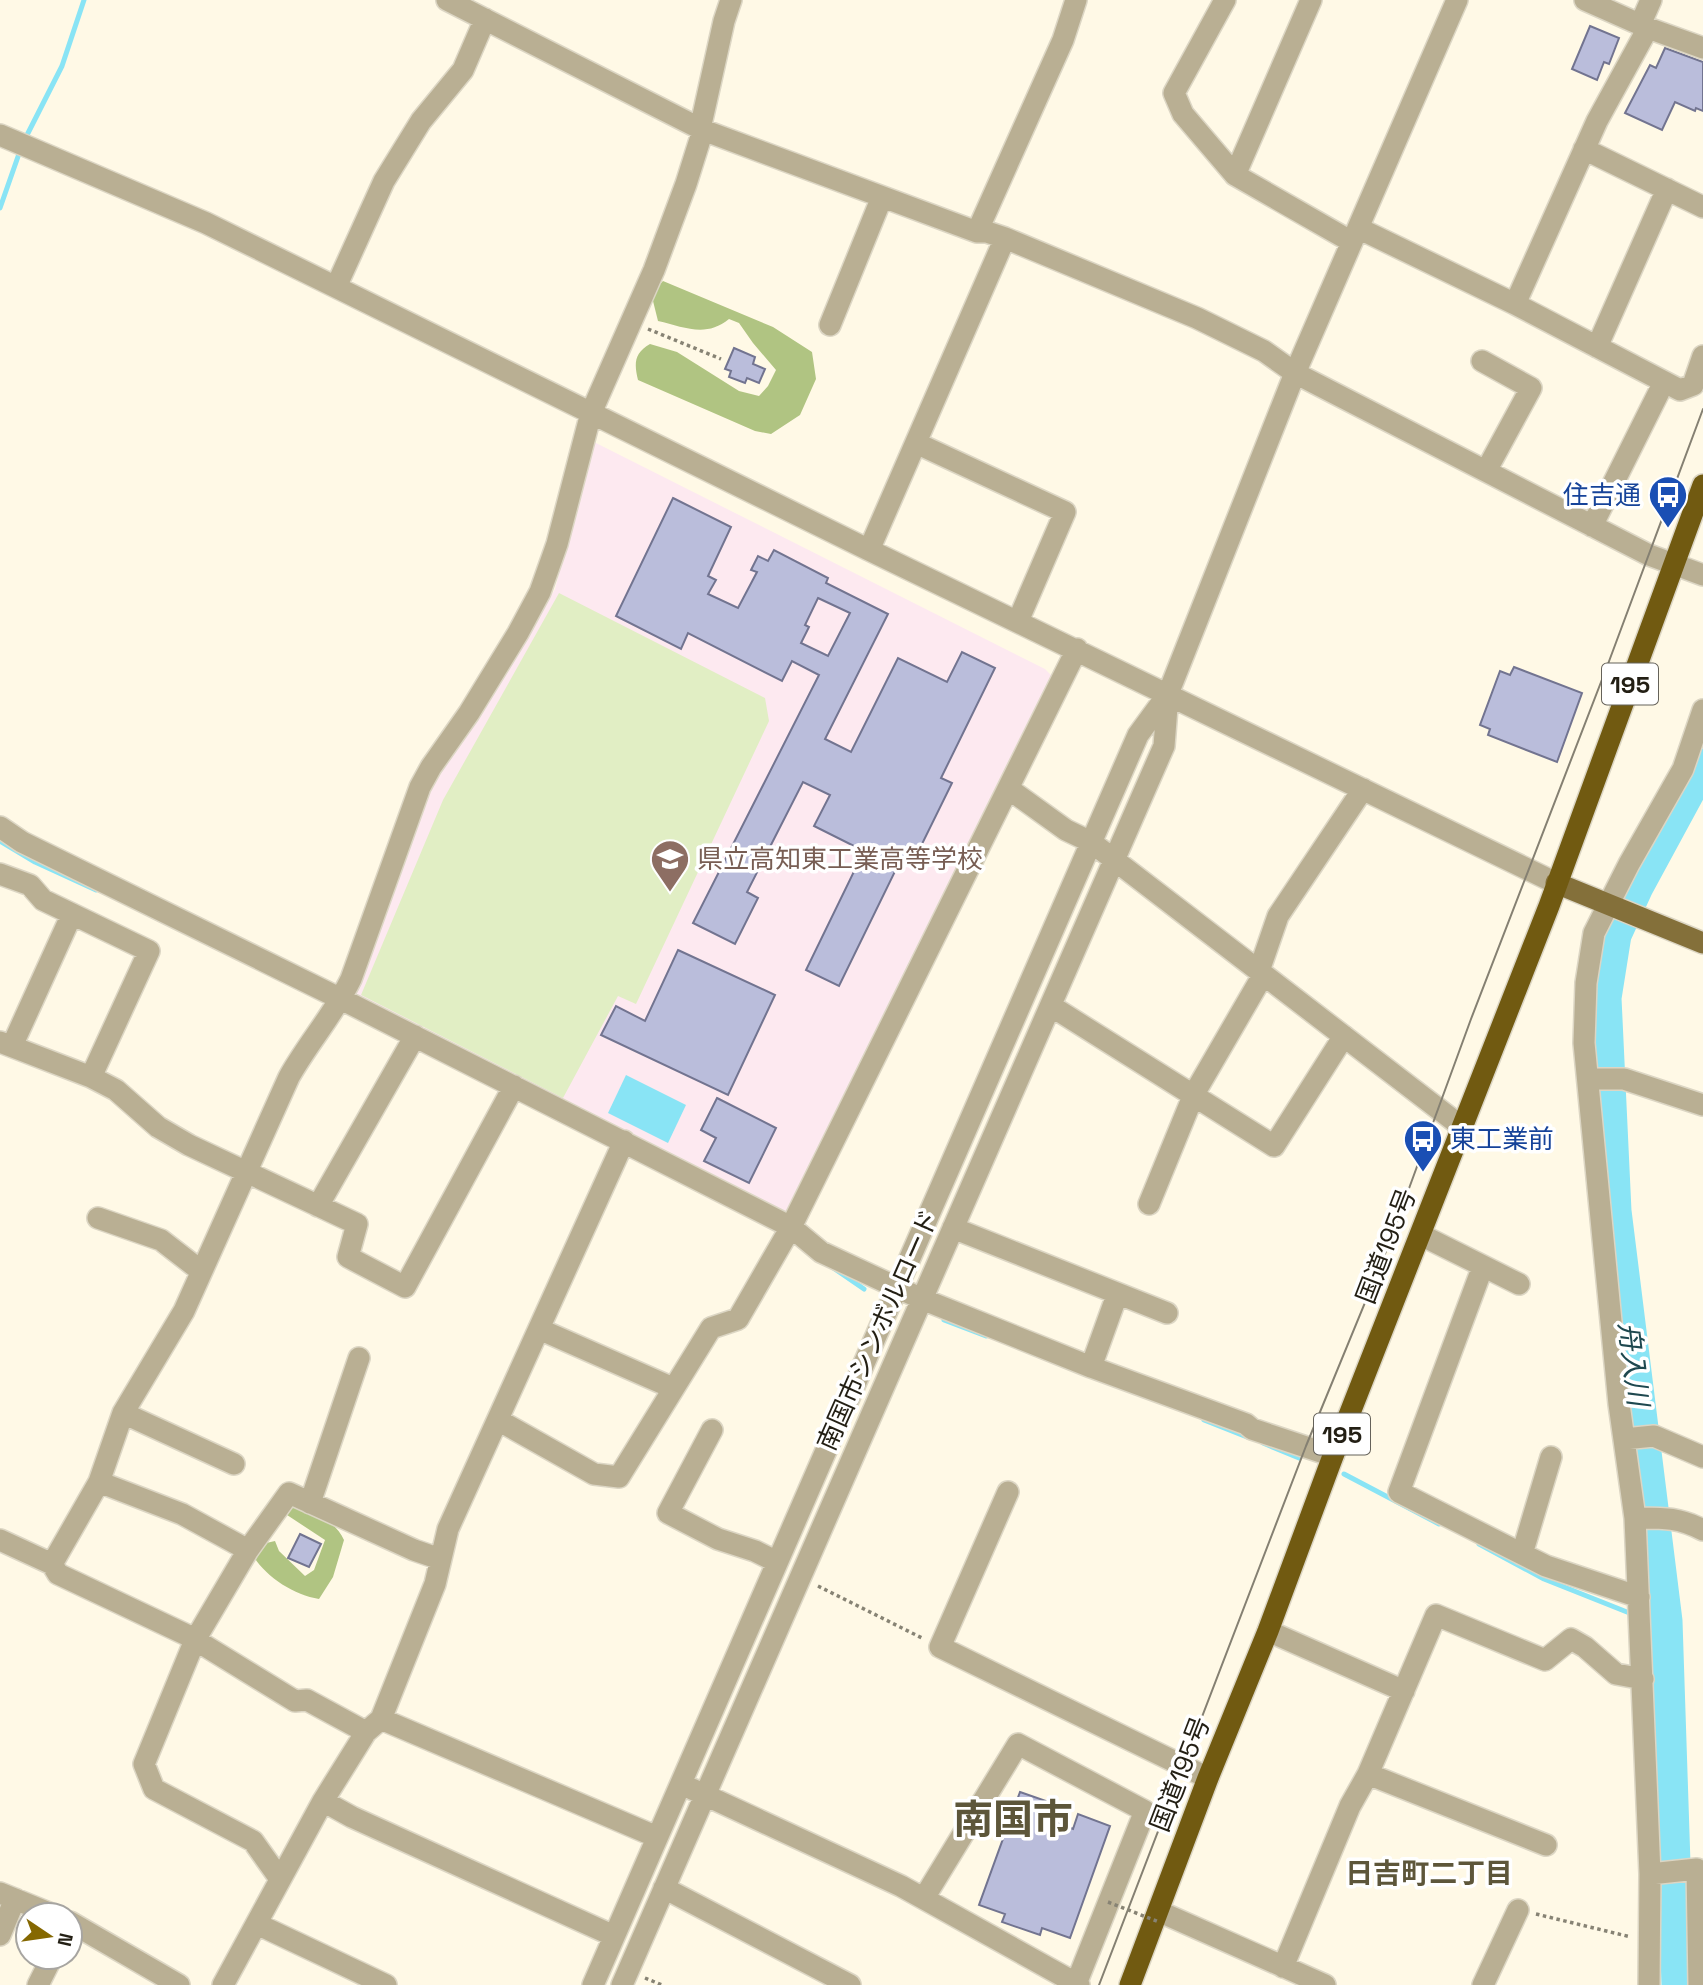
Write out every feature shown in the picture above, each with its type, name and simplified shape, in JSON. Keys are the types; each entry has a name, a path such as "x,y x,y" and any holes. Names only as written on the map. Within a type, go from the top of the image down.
{"highway":[{"name":"国道195号","path":"1130,1985 1556,883 1703,485"}],"main road":[{"path":"1556,883 1703,943"}],"street":[{"path":"447,0 701,130 977,232 1005,238 1197,318 1264,351 1295,373 1592,526 1649,555 1703,576"},
{"path":"52,1564 99,1482 123,1413 184,1311 289,1077 307,1046 341,999 351,979 420,787 476,702 540,592 557,544 591,413 654,270 686,184 731,0"},
{"path":"977,232 1063,40 1076,0"},
{"path":"1225,0 1174,93 1183,114 1235,176 1355,234 1515,304 1680,390 1693,385 1703,356"},
{"path":"1235,176 1311,0"},
{"path":"1168,694 1295,373 1457,0"},
{"path":"1585,0 1644,27 1703,48"},
{"path":"1515,304 1584,149 1644,27 1651,0"},
{"path":"336,287 384,181 421,121 463,70 485,19"},
{"path":"16,141 206,223 869,550 1556,883"},
{"path":"1584,149 1703,207"},
{"path":"1597,347 1667,189"},
{"path":"830,325 882,197"},
{"path":"869,550 1005,238"},
{"path":"1482,361 1531,388 1486,471"},
{"path":"1592,526 1659,392"},
{"path":"916,443 1065,512 1018,621"},
{"path":"498,1420 594,1475 619,1477 710,1328 738,1319 791,1227 1077,649"},
{"name":"南国市シンボルロード","path":"593,1985 1138,735 1168,694"},
{"name":"南国市シンボルロード","path":"631,1980 664,1888 1164,746 1168,694"},
{"path":"1650,1985 1650,1874 1635,1518 1624,1439 1587,1079 1584,1044 1586,982 1594,933 1620,910 1629,864 1682,769 1703,710"},
{"path":"1009,789 1066,830 1091,842 1462,1127"},
{"path":"1149,1203 1194,1094 1261,973 1278,916 1363,789"},
{"path":"0,827 22,842 415,1036 791,1227 821,1252 922,1298 1091,1367 1246,1424 1252,1429 1333,1456"},
{"path":"0,874 30,885 43,900 149,951 91,1077"},
{"path":"72,914 6,1044 91,1077 116,1090 158,1127 188,1145 357,1224 348,1257 405,1287 514,1086"},
{"path":"1051,1006 1274,1146 1344,1036"},
{"path":"318,1206 415,1036"},
{"path":"1587,1079 1624,1079 1703,1105"},
{"path":"223,1985 323,1801 374,1726 435,1584 449,1529 624,1141"},
{"path":"98,1218 161,1240 201,1271"},
{"path":"953,1228 1167,1313"},
{"path":"1420,1235 1520,1284"},
{"path":"1483,1266 1399,1492 1546,1566 1639,1597"},
{"path":"1091,1367 1117,1294"},
{"path":"539,1329 673,1388"},
{"path":"310,1503 359,1358"},
{"path":"123,1413 234,1464"},
{"path":"712,1430 668,1513 718,1539 755,1551 777,1562"},
{"path":"1624,1439 1654,1436 1703,1457"},
{"path":"1522,1554 1551,1457"},
{"path":"99,1482 182,1514 248,1550"},
{"path":"1008,1492 940,1647 1208,1778"},
{"path":"280,1879 253,1841 154,1789 144,1764 195,1640 248,1550 289,1493 414,1550 440,1559"},
{"path":"1635,1518 1684,1520 1703,1530"},
{"path":"0,1541 52,1564 58,1574 195,1640 295,1701 307,1700 657,1837"},
{"path":"1283,1968 1350,1806 1368,1774 1436,1615 1545,1660 1572,1639 1616,1674 1643,1679"},
{"path":"1268,1631 1404,1691"},
{"path":"681,1784 901,1886 1077,1984 1145,1811 1018,1744 924,1898"},
{"path":"1368,1774 1546,1844"},
{"path":"323,1801 352,1817 614,1936"},
{"path":"1650,1874 1700,1869 1699,1985"},
{"path":"664,1888 850,1985"},
{"path":"0,1935 7,1896"},
{"path":"1483,1985 1518,1910"},
{"path":"1158,1916 1325,1985"},
{"path":"257,1924 386,1985"},
{"path":"84,1930 179,1985"}],"path":[{"path":"631,321 721,359"},
{"path":"810,1582 940,1647"},
{"path":"1108,1902 1158,1916"},
{"path":"1518,1910 1650,1942"},
{"path":"631,1980 662,1985"}],"shaded area":[{"name":"県立高知東工業高等学校","path":"594,442 1045,669 1054,678 788,1219 353,999 354,989 428,797 443,768 485,706 555,589"}],"green space":[{"path":"663,281 773,327 812,352 816,379 800,415 771,434 755,431 638,380 638,355 650,344 677,352 739,391 759,396 776,370 739,323 729,319 703,330 658,321 651,293"},
{"path":"559,593 765,698 769,721 636,1004 618,996 563,1098 361,995 443,800"},
{"path":"292,1504 329,1521 344,1540 333,1577 319,1599 301,1594 282,1584 266,1572 254,1557 262,1544 275,1541 279,1551 305,1576 314,1570 325,1540 284,1513"}],"water":[{"path":"626,1075 686,1105 668,1143 608,1113"}],"building":[{"path":"1590,26 1619,38 1609,64 1604,62 1597,80 1572,69"},
{"path":"1665,48 1703,62 1703,111 1696,108 1695,111 1675,102 1662,130 1625,113 1650,65 1656,68"},
{"path":"734,348 755,357 753,364 765,369 759,383 747,378 745,383 729,377 731,371 725,369"},
{"path":"673,498 731,527 708,576 716,580 708,594 738,608 757,572 751,570 758,556 768,561 774,550 828,578 826,583 888,614 825,739 851,752 898,658 947,682 962,652 995,668 941,778 952,783 920,848 928,852 919,868 901,859 839,986 806,970 864,851 814,826 830,795 803,782 747,892 758,898 735,944 693,923 819,675 792,661 782,681 688,633 681,649 616,616","holes":["818,598 850,613 828,656 801,643 809,627 805,625"]},
{"path":"1514,667 1582,693 1557,762 1488,735 1490,729 1480,725 1500,671 1510,675"},
{"path":"678,950 775,995 728,1095 601,1035 616,1006 645,1021"},
{"path":"717,1098 776,1128 749,1183 704,1161 716,1138 701,1130"},
{"path":"300,1534 321,1544 309,1567 288,1558"},
{"path":"1020,1792 1049,1802 1043,1818 1073,1829 1078,1814 1110,1826 1070,1938 1042,1928 1040,1935 1002,1922 1005,1914 979,1905"}],"waterway":[{"path":"25,139 62,66 84,0"},
{"path":"0,208 21,148"},
{"name":"舟入川","path":"1678,1985 1666,1621 1615,1211 1605,998 1615,935 1637,887 1703,765"},
{"path":"0,841 35,862 96,890"},
{"path":"832,1267 864,1289"},
{"path":"944,1320 986,1336"},
{"path":"1204,1420 1247,1437"},
{"path":"1263,1443 1299,1458"},
{"path":"1344,1474 1439,1524"},
{"path":"1479,1544 1544,1579 1632,1614"},
{"path":"1645,1617 1666,1621"}],"tram line":[{"path":"1099,1985 1306,1446 1385,1254 1471,1019 1703,409"}],"place":[{"name":"住吉通","path":"1668,529"},
{"name":"県立高知東工業高等学校","path":"670,893"},
{"name":"東工業前","path":"1423,1173"}],"district":[{"name":"南国市","path":"1013,1819"},
{"name":"日吉町二丁目","path":"1429,1873"}]}
